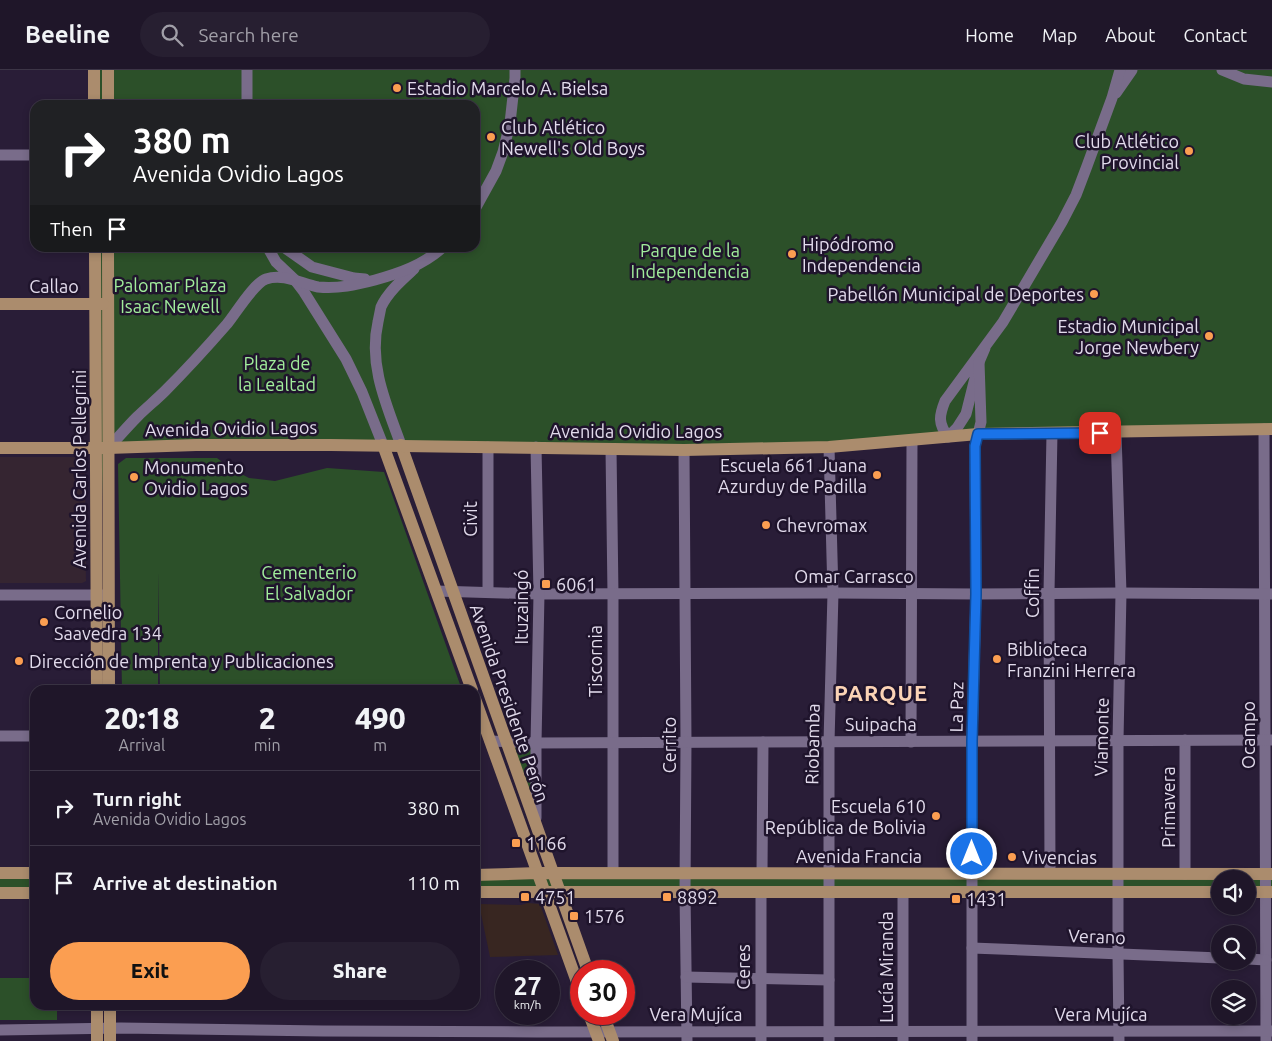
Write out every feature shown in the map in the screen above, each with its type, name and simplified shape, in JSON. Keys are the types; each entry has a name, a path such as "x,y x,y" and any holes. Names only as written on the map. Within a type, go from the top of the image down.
{"main road":[{"path":"94,70 94,100"},
{"path":"108,70 108,100"},
{"name":"Avenida Carlos Pellegrini","path":"96,252 102,304"},
{"name":"Avenida Carlos Pellegrini","path":"108,252 102,304 102,448 103,595 109,685"},
{"name":"Callao","path":"0,304 102,304"},
{"name":"Avenida Ovidio Lagos","path":"0,448 102,448 196,445 401,445 684,450 830,447 978,434 1268,429"},
{"name":"Avenida Presidente Perón","path":"383,445 470,685"},
{"name":"Avenida Presidente Perón","path":"401,445 584,960"},
{"name":"Avenida Carlos Pellegrini","path":"97,685 103,595"},
{"name":"Avenida Presidente Perón","path":"480,713 570,962"},
{"path":"0,873 30,873"},
{"name":"Avenida Francia","path":"480,875 538,873 1269,874"},
{"name":"Avenida Francia","path":"480,892 1211,892"},
{"path":"1256,892 1269,892"},
{"path":"0,893 30,893"},
{"path":"98,1010 103,1035"},
{"path":"103,1035 109,1010"}],"street":[{"path":"247,70 247,100"},
{"path":"985,348 979,362 966,414 948,437 942,429 940,422 941,412 946,401 1004,322 1062,222 1076,194 1112,98 1120,70"},
{"path":"1112,98 1132,70"},
{"path":"1222,70 1244,79 1272,82"},
{"path":"480,200 504,152 510,123 516,72"},
{"path":"0,155 30,155"},
{"path":"270,252 276,262 294,280 346,358 383,445"},
{"path":"291,252 312,267 354,278 376,279"},
{"path":"401,445 375,364 375,336 381,307 398,284 417,266 438,252"},
{"path":"102,448 164,393 228,323 259,283 268,278 277,278 332,287 358,285 417,266"},
{"name":"La Paz","path":"972,1036 972,741 976,594 975,446 981,422 979,362"},
{"name":"Ocampo","path":"1268,429 1269,892 1266,960 1268,1034"},
{"name":"Coffin","path":"1050,873 1049,593 1052,433"},
{"name":"Viamonte","path":"1116,433 1121,593 1118,740 1119,1036"},
{"path":"911,742 912,440"},
{"name":"Civit","path":"488,447 488,592"},
{"name":"Riobamba","path":"829,1036 829,742 833,593 830,447"},
{"name":"Ituzaingó","path":"536,448 539,594 536,827"},
{"name":"Tiscornia","path":"611,449 613,873"},
{"name":"Cerrito","path":"684,450 687,1036"},
{"name":"Omar Carrasco","path":"436,591 539,594 1269,594"},
{"path":"0,595 103,595"},
{"path":"0,736 30,736"},
{"name":"Primavera","path":"1185,740 1185,874"},
{"name":"Suipacha","path":"490,741 612,743 1269,740"},
{"path":"762,873 763,742"},
{"name":"Ceres","path":"761,892 761,1036"},
{"name":"Lucía Miranda","path":"903,892 903,1036"},
{"name":"Verano","path":"972,948 1211,958"},
{"path":"1256,959 1266,960"},
{"path":"686,977 829,980"},
{"name":"Vera Mujíca","path":"0,1030 103,1035 323,1036 1119,1036 1268,1034"}],"shaded area":[{"path":"0,457 81,457 85,459 86,581 82,583 0,583"},
{"path":"528,903 540,904 558,955 490,957 480,904 521,905"}],"green space":[{"name":"Parque de la Independencia","path":"94,70 1272,70 1272,429 1116,433 829,447 109,448 109,685 95,252 480,252 480,100 94,100"},
{"name":"Cementerio El Salvador","path":"126,458 217,458 230,468 249,478 275,481 327,468 384,472 460,685 160,685 158,572 158,685 122,685 118,464"},
{"path":"531,745 532,797 512,746"},
{"path":"0,873 30,873 30,893 0,893"},
{"path":"1211,874 1211,892 480,892 480,875"},
{"path":"1256,874 1272,874 1272,892 1256,892"},
{"path":"0,978 30,978 30,1010 57,1010 57,1020 0,1020"}],"place":[{"name":"Estadio Marcelo A. Bielsa","path":"397,88"},
{"name":"Club Atlético Newell's Old Boys","path":"491,137"},
{"name":"Club Atlético Provincial","path":"1189,151"},
{"name":"Hipódromo Independencia","path":"792,254"},
{"name":"Pabellón Municipal de Deportes","path":"1094,294"},
{"name":"Estadio Municipal Jorge Newbery","path":"1209,336"},
{"name":"Escuela 661 Juana Azurduy de Padilla","path":"877,475"},
{"name":"Monumento Ovidio Lagos","path":"134,477"},
{"name":"Chevromax","path":"766,525"},
{"name":"6061","path":"546,584"},
{"name":"Cornelio Saavedra 134","path":"44,622"},
{"name":"Biblioteca Franzini Herrera","path":"997,659"},
{"name":"Dirección de Imprenta y Publicaciones","path":"19,661"},
{"name":"Escuela 610 República de Bolivia","path":"936,816"},
{"name":"1166","path":"516,843"},
{"name":"Vivencias","path":"1012,857"},
{"name":"4751","path":"525,897"},
{"name":"8892","path":"667,897"},
{"name":"1431","path":"956,899"},
{"name":"1576","path":"574,916"}],"district":[{"name":"PARQUE","path":"881,692"}],"route":[{"path":"972,854 972,741 976,594 975,446 978,434 1100,433"}],"park label":[{"name":"Palomar Plaza Isaac Newell","path":"170,295"},
{"name":"Plaza de la Lealtad","path":"277,373"}]}
